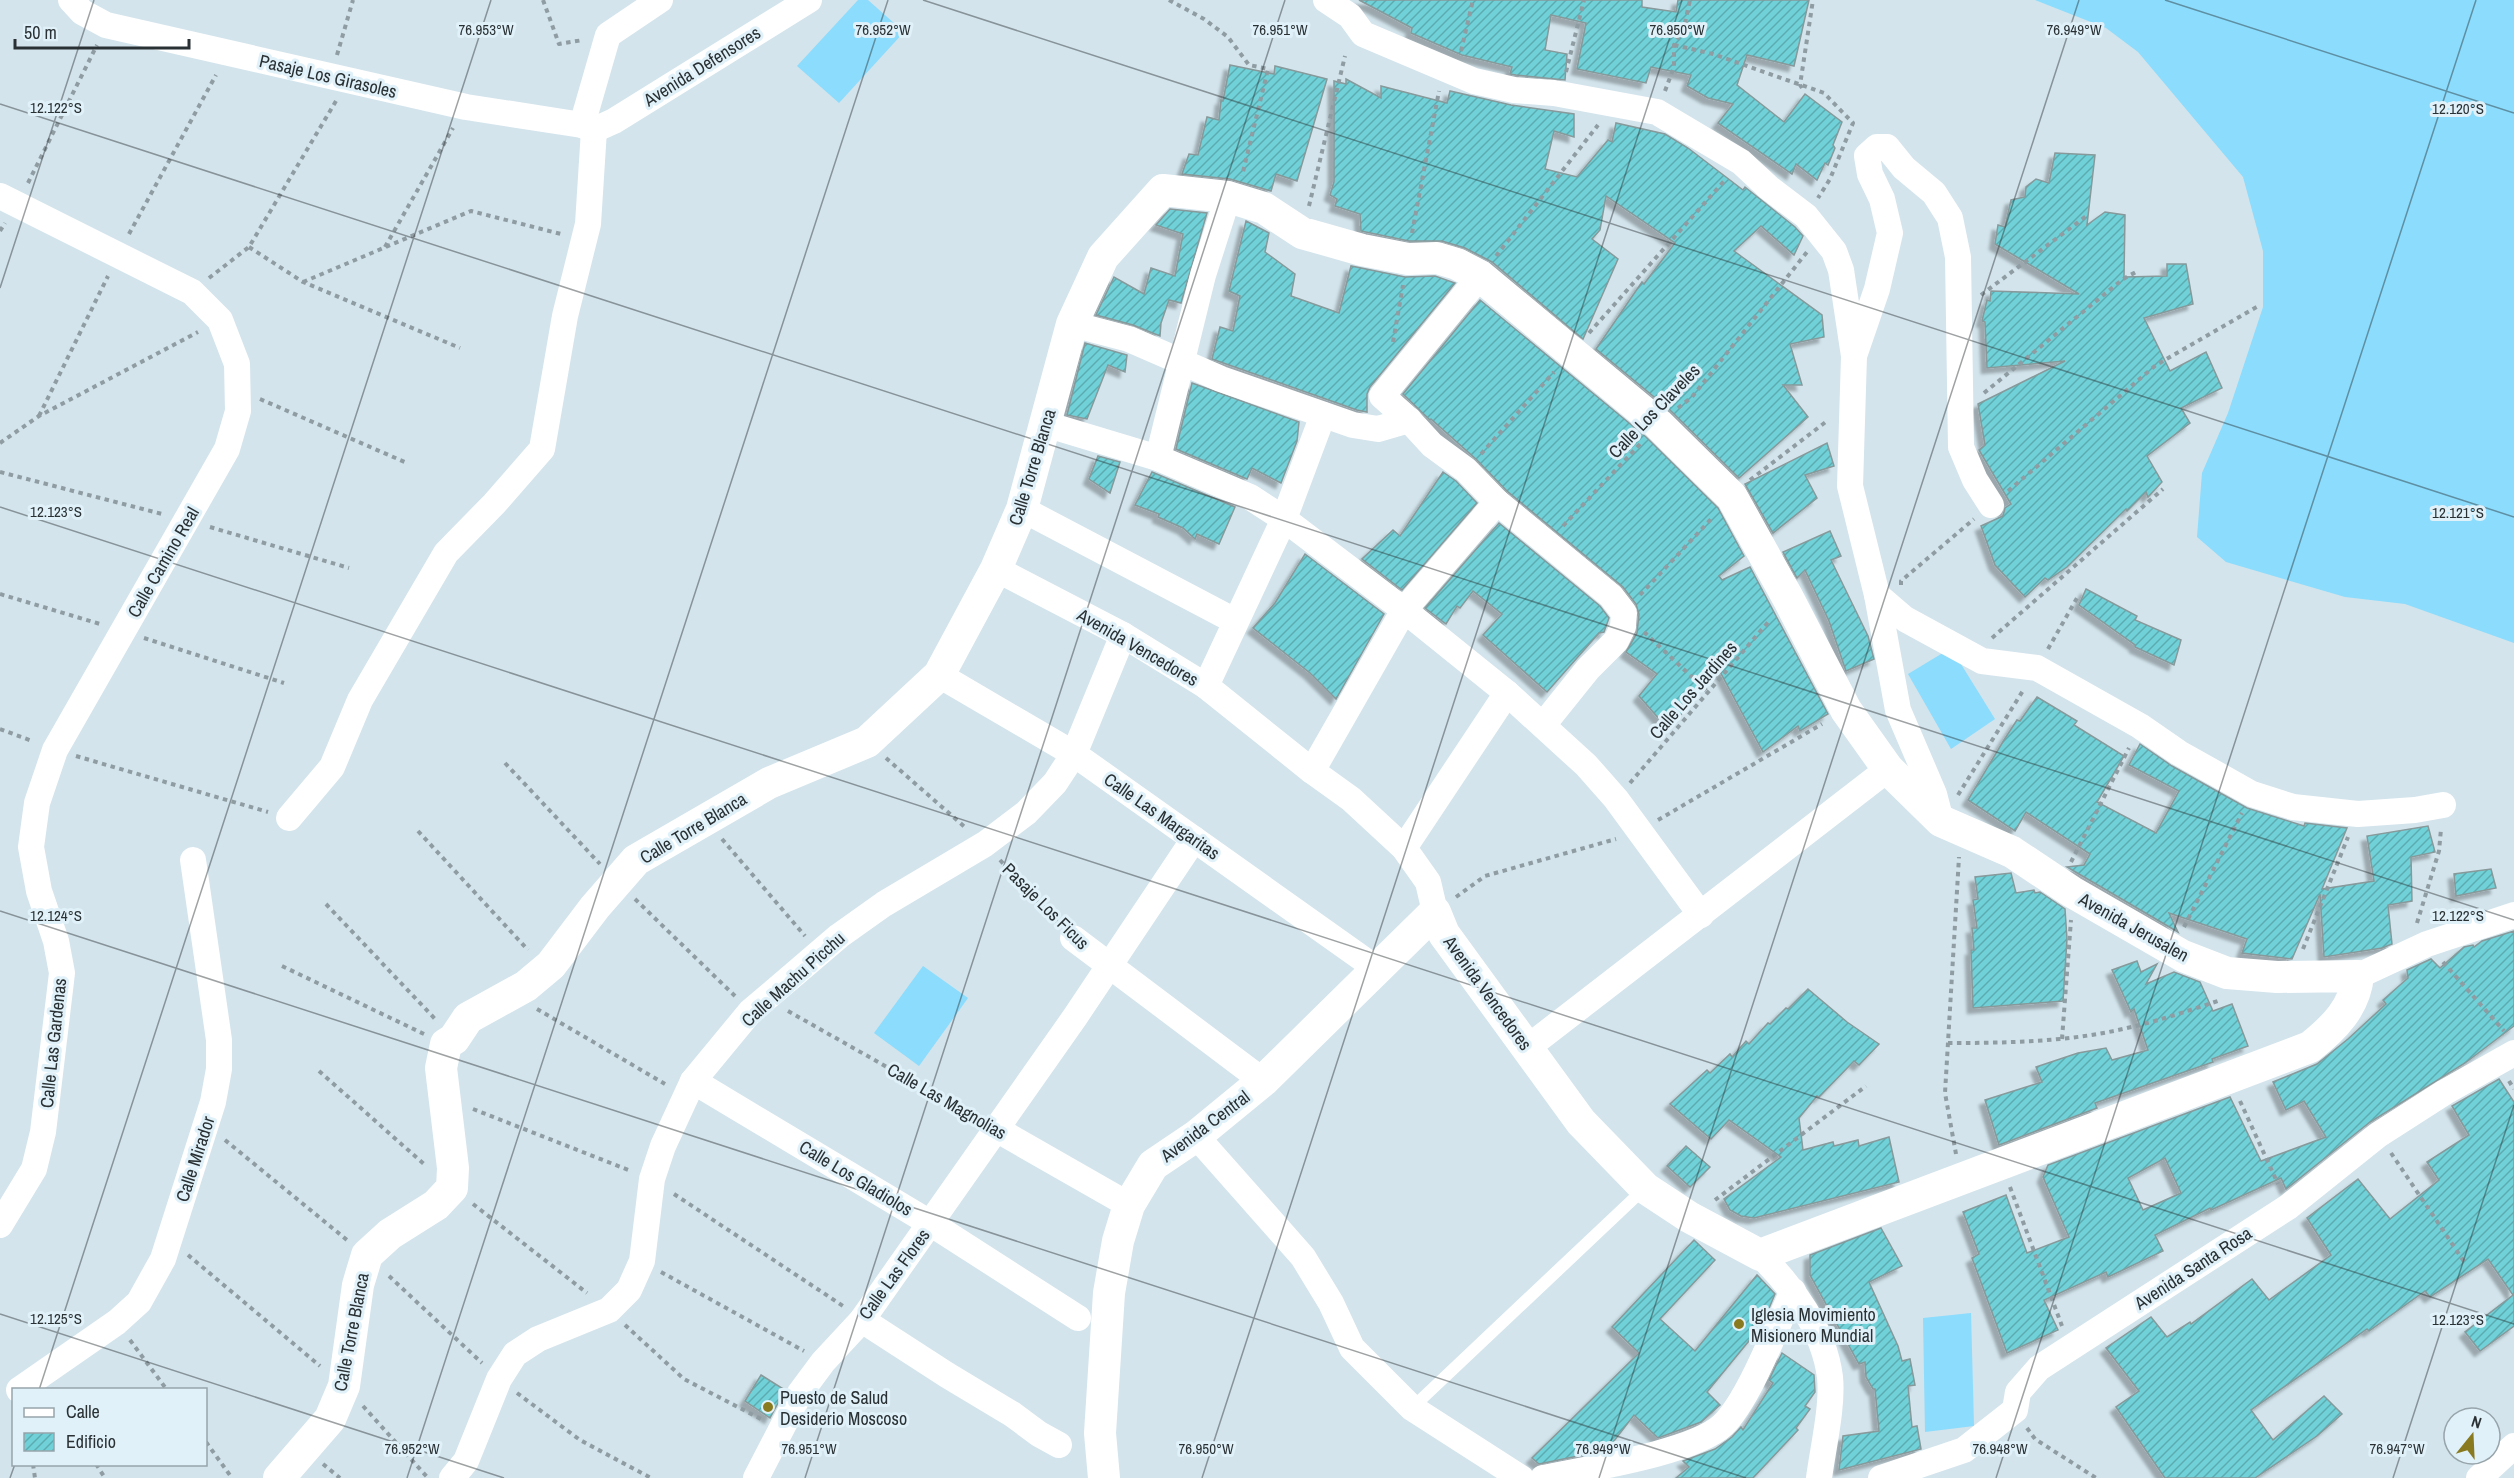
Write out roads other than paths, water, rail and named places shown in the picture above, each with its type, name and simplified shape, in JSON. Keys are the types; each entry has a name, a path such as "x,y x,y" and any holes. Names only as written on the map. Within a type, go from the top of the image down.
{"street":[{"name":"Pasaje Los Girasoles","path":"71,0 82,12 106,25 466,107 588,127"},
{"path":"289,818 332,767 360,700 446,553 494,504 542,449 565,316 588,224 588,127 608,35 660,0"},
{"name":"Avenida Defensores","path":"588,127 614,121 809,0"},
{"path":"1326,0 1350,16 1363,33 1474,81 1514,90 1554,93 1657,112 1741,162 1813,226 1834,251 1841,270 1854,356 1850,486 1877,595 1898,710 1934,794 1951,827"},
{"path":"1854,356 1877,290 1890,233 1882,199 1870,174 1867,156 1877,147 1887,147 1904,168 1934,193 1950,218 1958,257 1961,447 1975,480 1991,505"},
{"name":"Calle Torre Blanca","path":"279,1478 330,1419 344,1386 358,1285 367,1256 390,1234 436,1205 452,1188 453,1168 441,1068 450,1042 468,1018 526,986 551,965 636,860 770,783 867,742 939,675 996,569 1022,509 1072,324 1103,256 1163,190 1228,197"},
{"path":"1158,458 1203,275 1228,197 1264,208 1302,232 1362,250 1408,259 1437,258 1457,264 1480,276 1658,424 1732,497 1846,710 1888,769 1951,827"},
{"name":"Calle Camino Real","path":"9,201 192,292 220,320 237,376 238,411 227,449 55,750"},
{"path":"1480,276 1382,396 1432,445 1466,470 1497,502 1611,596 1624,613 1623,627 1616,641 1588,669 1543,725"},
{"path":"1072,324 1129,339 1221,379 1353,425 1378,429 1409,420"},
{"path":"1206,686 1284,519 1323,415"},
{"path":"1046,424 1158,458 1250,497 1284,519 1404,610 1507,693 1586,765 1616,799 1701,915"},
{"path":"1312,771 1404,610 1497,502"},
{"path":"1022,509 1235,621"},
{"name":"Avenida Vencedores","path":"996,569 1123,635 1206,686 1312,771 1351,799 1404,848 1428,882 1435,912 1444,934 1581,1122 1645,1188 1689,1217 1760,1255 1793,1291 1821,1340 1830,1378 1819,1478"},
{"path":"1877,595 1905,619 1982,661 2037,668 2140,726 2179,753 2252,794 2293,807 2358,814 2415,810 2443,805"},
{"name":"Calle Machu Picchu","path":"452,1478 466,1461 499,1380 515,1354 538,1339 609,1310 629,1290 642,1261 652,1179 663,1146 690,1089 758,1005 819,953 884,904 985,844 1026,813 1055,783 1074,754 1123,635"},
{"name":"Calle Las Margaritas","path":"939,675 1074,754 1377,969"},
{"path":"1404,848 1507,693"},
{"name":"Calle Las Gardenas","path":"0,1225 34,1169 43,1132 62,973 56,941 39,891 31,848 37,803 55,750"},
{"path":"1527,1048 1888,769"},
{"name":"Avenida Jerusalen","path":"1951,827 2012,852 2066,888 2172,951 2227,973 2292,977 2358,976"},
{"path":"1110,966 1194,839"},
{"name":"Calle Mirador","path":"20,1388 117,1322 139,1302 163,1259 170,1239 213,1102 219,1069 219,1040 193,860"},
{"name":"Avenida Central","path":"1104,1478 1100,1433 1109,1293 1118,1241 1129,1205 1153,1165 1196,1136 1263,1082 1435,912"},
{"path":"1760,1255 1961,1177 2310,1047 2332,1029 2356,992 2358,976 2419,947 2514,915"},
{"name":"Pasaje Los Ficus","path":"1073,938 1263,1082"},
{"name":"Calle Las Flores","path":"756,1478 800,1393 823,1362 862,1320 1110,966"},
{"name":"Avenida Santa Rosa","path":"1881,1478 1964,1450 2014,1410 2018,1392 2039,1368 2288,1207 2379,1135 2445,1092 2510,1044"},
{"name":"Calle Los Gladiolos","path":"690,1089 930,1223 1078,1318"},
{"name":"Calle Las Magnolias","path":"996,1129 1129,1205"},
{"path":"1196,1136 1303,1257 1331,1303 1352,1348 1412,1408 1521,1478"},
{"path":"1543,1478 1666,1451 1695,1441 1722,1426 1740,1403 1793,1291"},
{"path":"862,1320 1059,1445"},
{"path":"2479,1478 2514,1446"}],"lane":[{"path":"1412,1408 1645,1188"}],"place":[{"name":"Iglesia Movimiento Misionero Mundial","path":"1739,1324"},
{"name":"Puesto de Salud Desiderio Moscoso","path":"768,1407"}]}
